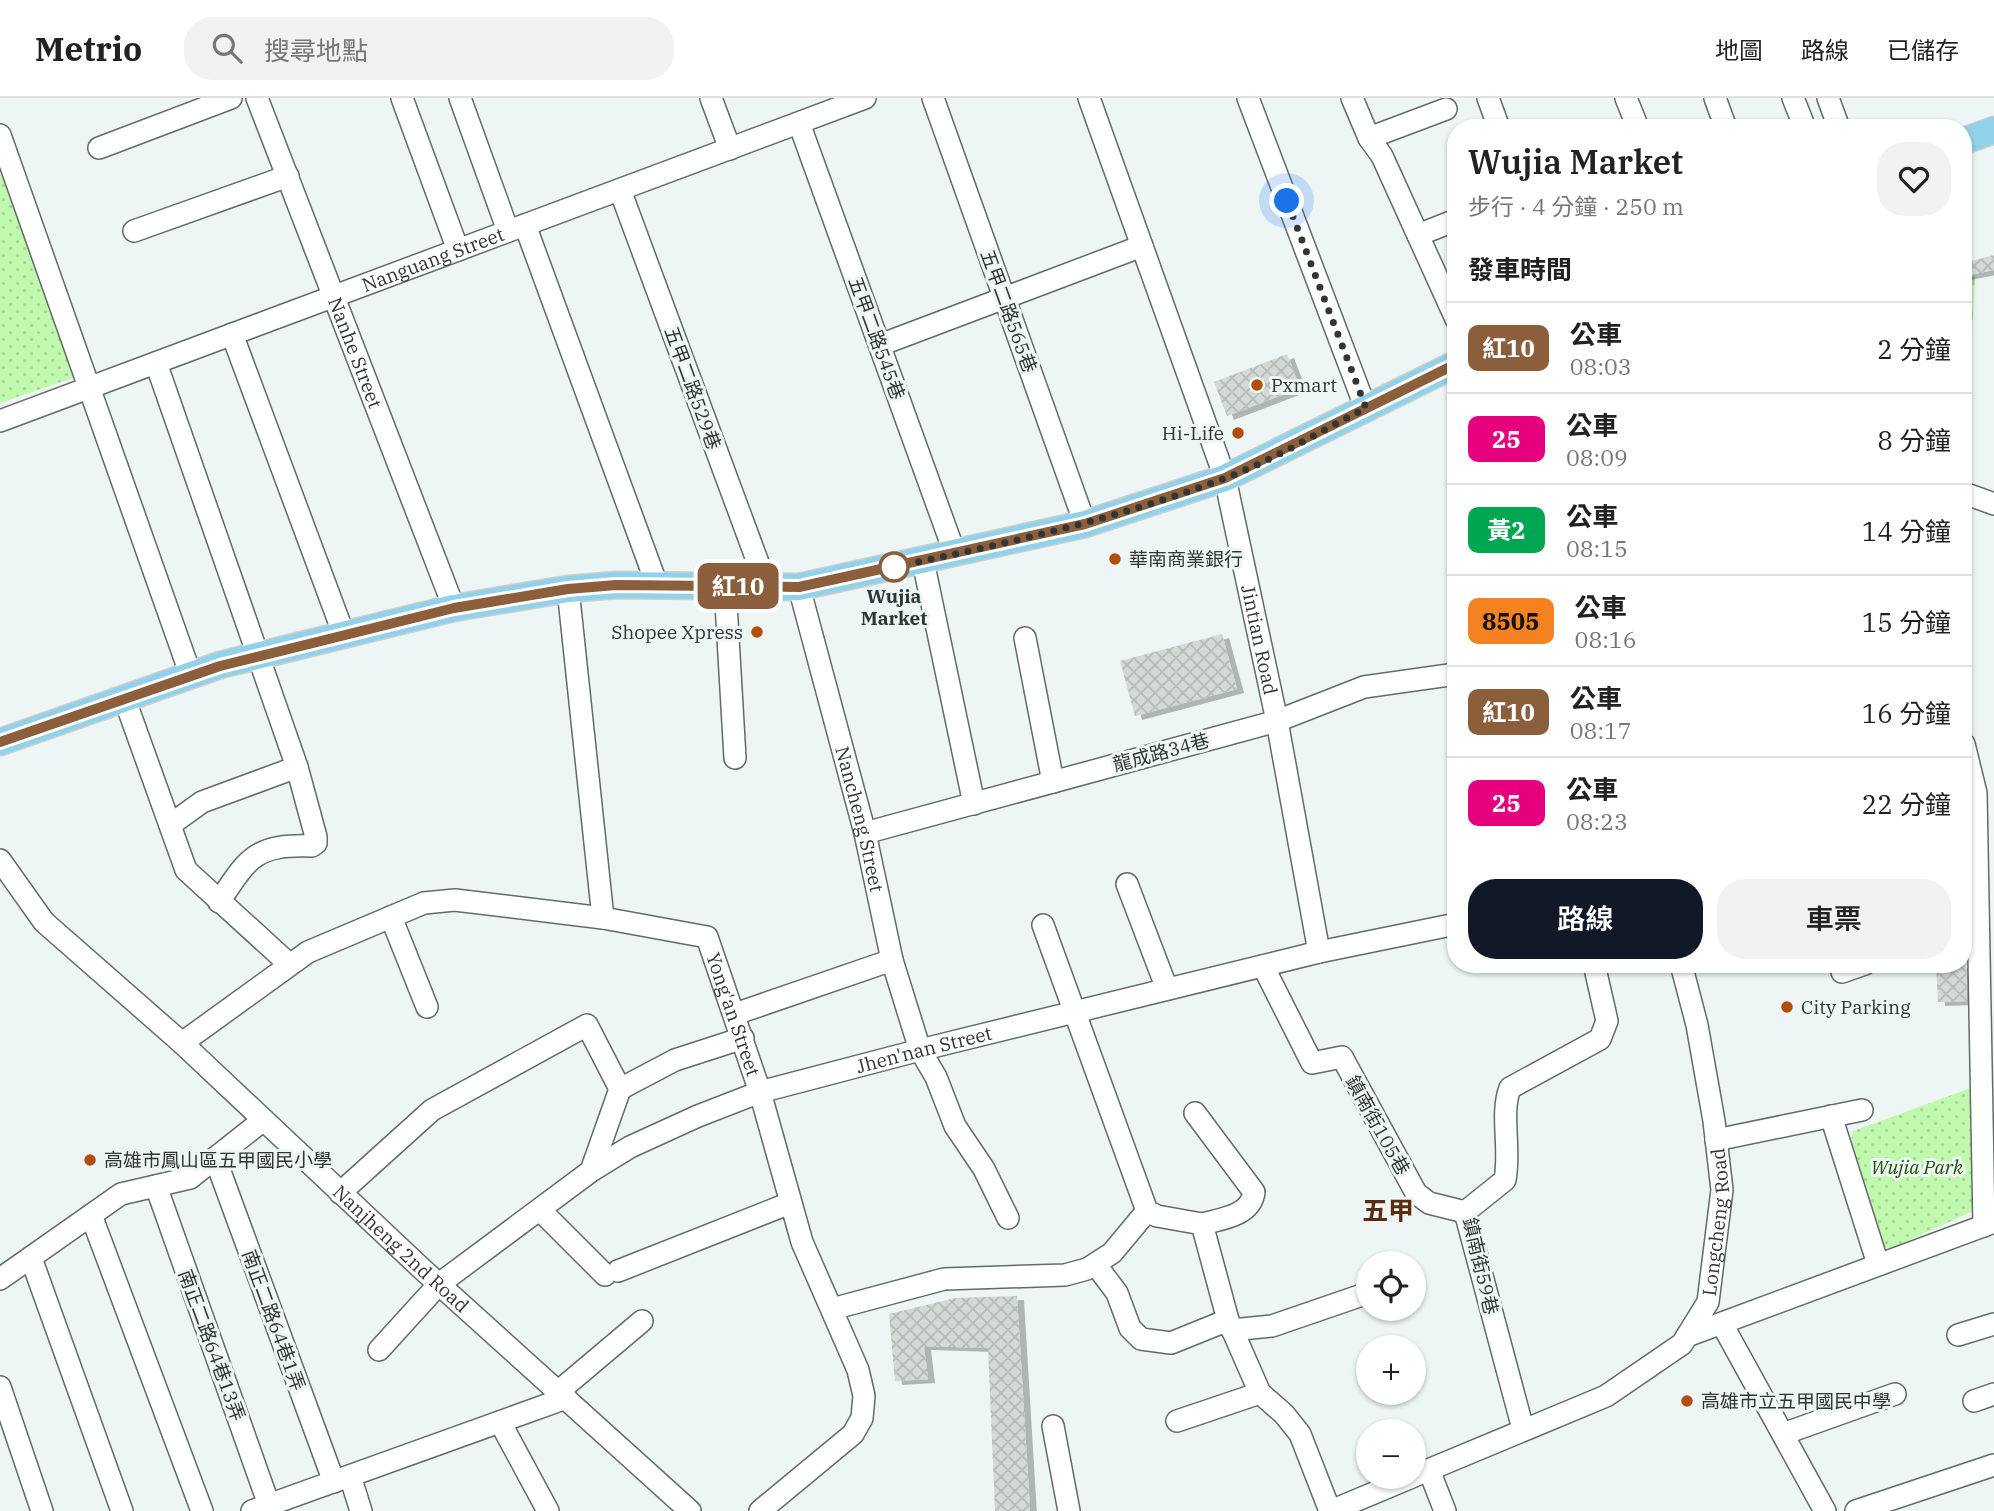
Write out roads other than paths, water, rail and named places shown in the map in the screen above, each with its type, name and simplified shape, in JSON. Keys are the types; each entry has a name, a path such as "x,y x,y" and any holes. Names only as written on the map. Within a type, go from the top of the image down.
{"main road":[{"path":"1972,138 1994,130"},
{"path":"0,742 191,676 258,656 454,608 568,589 657,585 799,587 1085,524 1225,478 1447,368"}],"street":[{"path":"99,148 231,98"},
{"name":"Nanhe Street","path":"257,98 454,608"},
{"path":"402,98 458,250"},
{"path":"460,98 516,228 657,585"},
{"path":"711,98 730,149"},
{"name":"Nanguang Street","path":"0,421 865,98"},
{"name":"五甲二路565巷","path":"933,98 1085,524"},
{"name":"Jintian Road","path":"1089,98 1225,478 1277,721 1320,952"},
{"path":"1248,98 1366,408"},
{"path":"1352,98 1368,138 1382,156 1447,298"},
{"path":"1488,98 1496,119"},
{"path":"1626,98 1634,119"},
{"path":"1715,98 1723,119"},
{"path":"1793,98 1801,119"},
{"path":"1828,98 1836,119"},
{"path":"1368,138 1446,109"},
{"name":"五甲二路545巷","path":"799,123 955,554"},
{"path":"0,135 191,676"},
{"path":"134,231 288,176"},
{"name":"五甲二路529巷","path":"620,190 767,587"},
{"path":"1418,235 1447,224"},
{"path":"880,345 1142,246"},
{"path":"232,334 344,635"},
{"path":"156,363 297,767 316,843 265,850 246,861 219,902"},
{"path":"1972,496 1994,504"},
{"path":"923,561 974,804"},
{"path":"725,586 735,758"},
{"name":"Nancheng Street","path":"799,587 865,833 892,960 920,1050 936,1077 955,1126 984,1170 1008,1218"},
{"path":"568,589 603,918"},
{"path":"1025,638 1053,782"},
{"name":"龍成路34巷","path":"865,833 1277,721 1364,687 1447,675"},
{"path":"125,700 186,870 289,964"},
{"path":"170,825 202,802 297,767"},
{"path":"1972,771 1978,792 1972,925"},
{"name":"Nanjheng 2nd Road","path":"0,860 44,922 182,1044 340,1193 690,1511"},
{"path":"1127,884 1167,989"},
{"name":"Yong'an Street","path":"182,1044 289,964 391,917 440,900 603,918 707,937 760,1092 802,1242 858,1370 864,1396 862,1418 853,1434 760,1511"},
{"path":"391,917 427,1007"},
{"path":"1043,925 1147,1210 1157,1216 1202,1224 1245,1210 1253,1199 1254,1192 1195,1113"},
{"name":"Jhen'nan Street","path":"379,1350 439,1284 591,1171 630,1147 760,1092 1167,989 1447,925"},
{"path":"735,1014 892,960"},
{"path":"1687,1336 1989,1224 1972,962"},
{"name":"鎮南街105巷","path":"1263,966 1312,1063 1342,1057 1416,1193 1429,1203 1465,1212"},
{"name":"鎮南街59巷","path":"1522,1429 1465,1212 1505,1180 1510,1155 1504,1103 1510,1088 1600,1039 1607,1021 1596,973"},
{"name":"Longcheng Road","path":"1426,1471 1606,1396 1682,1344 1708,1302 1722,1190 1697,1025 1683,973"},
{"path":"340,1193 432,1110 587,1025 620,1089"},
{"path":"591,1171 620,1089 675,1060 743,1038"},
{"path":"1716,1140 1862,1110"},
{"path":"1831,1116 1878,1264"},
{"path":"0,1279 121,1194 190,1178 262,1121"},
{"name":"南正二路64巷1弄","path":"215,1158 342,1479 361,1511"},
{"name":"南正二路64巷13弄","path":"156,1186 261,1508"},
{"path":"540,1209 612,1273 790,1203"},
{"path":"832,1309 944,1279 1065,1275 1096,1265 1112,1253 1147,1210"},
{"path":"91,1215 202,1511"},
{"path":"1202,1224 1230,1325 1260,1393 1284,1414 1300,1434 1330,1511"},
{"path":"31,1258 122,1511"},
{"path":"1096,1265 1117,1293 1130,1328 1141,1339 1171,1343 1230,1325 1272,1326 1356,1297"},
{"path":"261,1508 500,1422 563,1395 642,1321"},
{"path":"1722,1324 1825,1511"},
{"path":"1958,1335 1994,1324"},
{"path":"0,1387 43,1511"},
{"path":"1177,1420 1260,1393"},
{"path":"1783,1434 1895,1394"},
{"path":"500,1422 548,1511"},
{"path":"1053,1426 1069,1511"},
{"path":"1856,1511 1882,1507 1994,1465"},
{"path":"1426,1485 1445,1511"},
{"name":"Longcheng Road","path":"1330,1511 1382,1489"}],"place":[{"name":"Pxmart","path":"1257,385"},
{"name":"Hi-Life","path":"1238,433"},
{"name":"華南商業銀行","path":"1115,559"},
{"name":"Wujia Market","path":"894,567"},
{"name":"Shopee Xpress","path":"757,632"},
{"name":"City Parking","path":"1787,1007"},
{"name":"高雄市鳳山區五甲國民小學","path":"90,1160"},
{"name":"高雄市立五甲國民中學","path":"1687,1401"}],"district":[{"name":"五甲","path":"1388,1211"}],"park label":[{"name":"Wujia Park","path":"1917,1167"}]}
